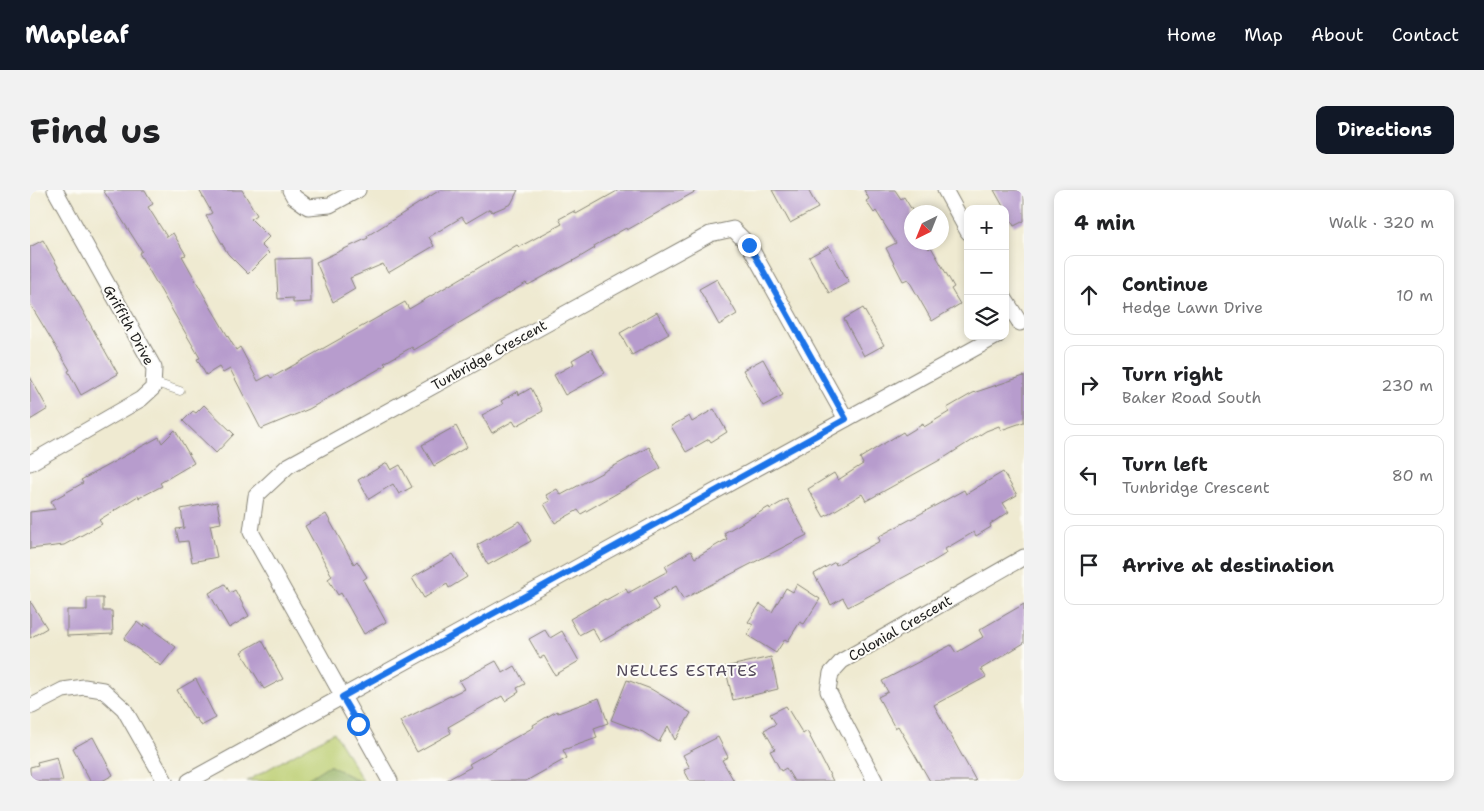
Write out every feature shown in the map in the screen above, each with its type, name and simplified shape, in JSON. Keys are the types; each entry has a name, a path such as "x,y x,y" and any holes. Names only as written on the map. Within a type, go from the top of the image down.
{"street":[{"name":"Griffith Drive","path":"30,463 141,399 153,388 154,368 55,190"},
{"path":"290,190 294,197 308,207 330,205 358,190"},
{"path":"945,190 964,225"},
{"name":"Tunbridge Crescent","path":"342,697 251,532 256,496 288,466 632,276 710,234 732,229 749,245 846,419"},
{"path":"1009,304 1022,322 1009,330"},
{"path":"188,781 990,340"},
{"name":"Colonial Crescent","path":"876,781 828,691 831,673 842,661 1024,557"},
{"path":"32,706 62,690 84,687 103,690 124,709 165,781"},
{"path":"342,697 390,781"}],"lane":[{"path":"153,382 180,390"}],"green space":[{"path":"334,732 363,781 247,781"},
{"path":"329,765 359,781 304,781"}],"building":[{"path":"103,190 145,190 153,204 148,207 167,237 173,233 186,255 182,256 210,306 236,350 240,347 258,381 269,375 271,378 405,302 409,309 517,245 519,247 562,224 559,219 574,211 576,214 619,190 698,190 627,230 626,228 594,246 595,248 580,257 528,285 526,283 414,350 412,347 384,363 386,365 309,409 261,429 230,369 223,373 219,367 206,375 197,359 200,358 139,253 142,251"},
{"path":"199,190 242,190 257,215 251,219 269,237 261,245 269,253 248,274 228,254 206,216 212,213"},
{"path":"440,190 518,190 511,204 492,212 490,209 466,223 462,217 429,237 434,246 388,273 383,264 350,278 355,289 333,302 316,262 368,238 367,236"},
{"path":"772,190 808,190 818,208 790,223"},
{"path":"864,190 895,190 901,199 904,197 909,205 904,205 904,250 933,250 954,287 951,289 960,304 932,321 908,279 903,281 886,248 896,243 876,211 874,213 866,201 869,199"},
{"path":"994,190 1024,190 1024,221 1014,226 1009,217 1009,205 1002,205"},
{"path":"43,240 118,374 81,395 68,371 70,370 30,304 30,247"},
{"path":"829,246 849,282 829,293 809,257"},
{"path":"310,258 311,302 293,303 293,298 278,299 276,259"},
{"path":"717,279 737,314 719,325 699,289"},
{"path":"863,308 884,345 864,356 844,319"},
{"path":"657,312 669,334 632,355 620,333"},
{"path":"591,349 605,373 565,395 554,375 574,364 572,360"},
{"path":"763,359 783,395 763,406 743,370"},
{"path":"1024,376 1024,422 1001,430 999,426 986,431 947,456 866,501 862,494 824,517 808,489 834,473 838,480 863,464 860,458 903,432 905,435 923,424 924,427 949,412 947,408 973,393"},
{"path":"30,377 48,409 30,420"},
{"path":"531,388 543,411 516,426 513,421 492,433 482,415 503,404 501,401 518,391 519,395"},
{"path":"204,405 234,434 216,453 183,421 193,411 196,413"},
{"path":"714,409 727,432 711,442 709,439 686,452 671,426 689,416 692,422"},
{"path":"456,426 467,447 434,466 422,445"},
{"path":"175,430 194,463 160,483 162,486 139,498 138,496 99,520 102,524 64,545 30,549 30,512 55,509 51,501 83,483 81,480 159,437 162,443"},
{"path":"649,447 661,468 581,514 578,510 555,523 544,504 550,501 546,495 557,489 561,495"},
{"path":"387,463 391,470 400,465 412,487 399,494 393,484 369,499 358,480"},
{"path":"1003,472 1017,495 1003,503 1009,512 990,524 991,527 976,536 974,532 945,549 947,553 932,562 848,607 843,598 831,605 814,574 835,562 836,565 880,541 878,537 964,490 966,494"},
{"path":"787,499 807,535 683,599 676,586 653,599 659,609 600,642 592,628 579,635 570,619 605,599 626,589 628,593 668,571 665,566 691,551 695,558 727,539 724,533 769,507 770,509"},
{"path":"217,502 221,523 210,525 217,557 192,562 188,541 179,542 176,529 184,528 181,509"},
{"path":"326,514 354,564 357,561 367,577 363,580 386,622 364,634 341,593 338,595 328,579 332,576 305,526"},
{"path":"520,521 531,541 488,565 477,545"},
{"path":"453,554 467,577 449,588 447,584 424,598 412,578"},
{"path":"225,584 230,593 235,590 249,616 229,628 209,593"},
{"path":"797,584 820,599 804,624 800,622 788,641 785,639 776,653 747,635 753,625 748,622 760,604 772,612 786,588 793,592"},
{"path":"87,598 103,598 103,611 112,611 113,634 67,636 67,610 87,610"},
{"path":"30,601 47,628 30,638"},
{"path":"1024,604 1024,643 981,669 986,677 934,705 976,781 930,781 898,726 895,728 878,697 888,692 882,681 951,645 956,653 983,637 979,630"},
{"path":"137,622 143,627 145,624 176,647 161,666 124,639"},
{"path":"545,630 550,638 562,631 579,661 555,675 544,656 540,658 529,639"},
{"path":"262,640 283,679 264,689 241,652"},
{"path":"771,657 778,689 733,700 725,667"},
{"path":"496,661 503,673 515,666 525,684 517,688 519,692 505,701 502,696 448,727 451,733 417,752 400,721 464,689 459,681"},
{"path":"196,679 216,718 201,726 196,718 194,719 177,690"},
{"path":"627,680 651,689 691,713 675,740 668,726 659,742 643,732 611,720"},
{"path":"599,698 608,723 594,728 597,738 563,750 567,758 526,781 445,781 471,767 469,764 534,727 533,725 557,711 558,713"},
{"path":"786,706 803,734 807,731 833,781 794,781 786,768 781,771 770,751 775,749 764,730 776,724 770,714"},
{"path":"93,737 113,775 102,781 90,781 73,748"},
{"path":"718,737 728,757 722,760 734,781 690,781 684,770 690,768 683,755"},
{"path":"57,757 63,781 30,781 30,767 38,765 37,762"}],"district":[{"name":"NELLES ESTATES","path":"687,670"}],"route":[{"path":"358,724 342,697 846,419 749,245"}]}
